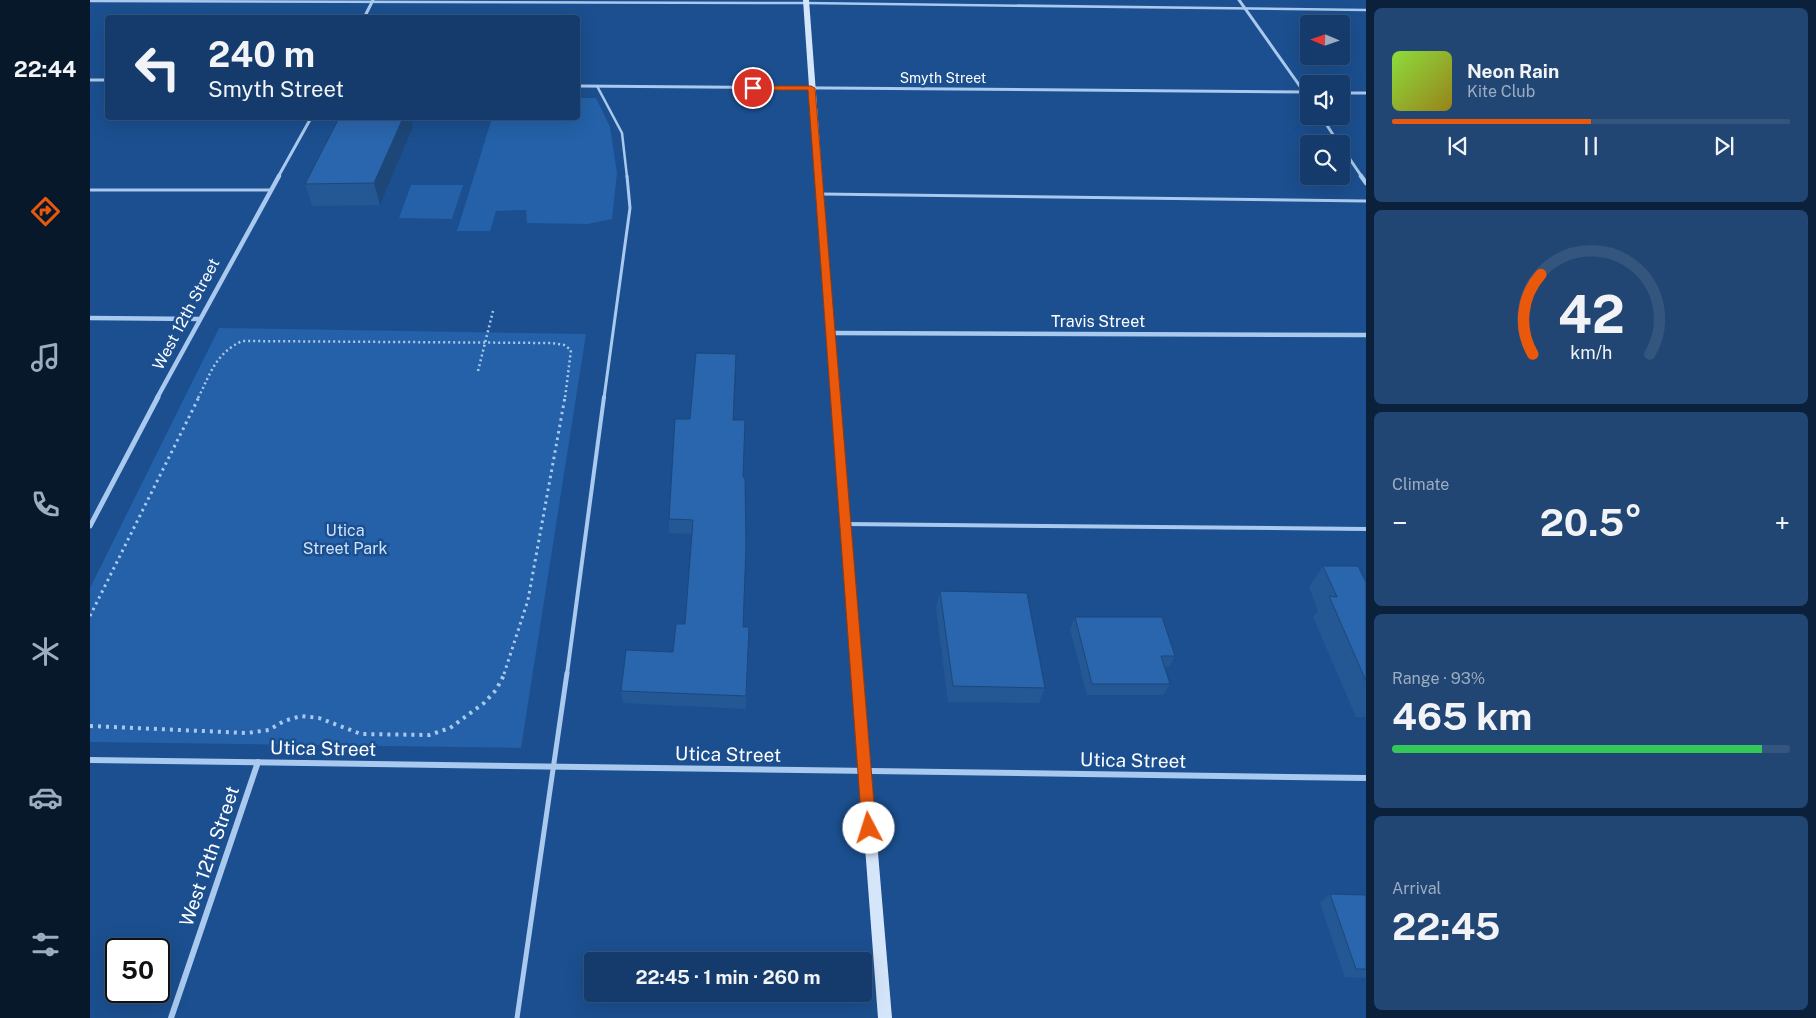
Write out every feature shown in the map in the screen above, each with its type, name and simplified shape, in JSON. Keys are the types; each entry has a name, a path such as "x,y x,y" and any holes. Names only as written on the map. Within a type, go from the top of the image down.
{"main road":[{"path":"806,1 844,524 885,1018"}],"street":[{"path":"1239,0 1300,84"},
{"path":"366,15 373,1"},
{"path":"90,80 105,80"},
{"name":"Smyth Street","path":"580,86 1300,92"},
{"path":"1350,92 1366,93"},
{"name":"West 12th Street","path":"90,526 199,318 310,120"},
{"path":"1350,160 1366,183"},
{"path":"90,318 199,318"},
{"name":"Travis Street","path":"830,333 1366,335"},
{"name":"Utica Street","path":"90,760 1366,778"},
{"name":"West 12th Street","path":"171,1018 258,762"}],"lane":[{"path":"90,1 806,1 1366,10"},
{"path":"517,1018 554,766 630,208 622,133 597,86"},
{"path":"90,190 271,190"},
{"path":"819,194 1366,201"},
{"path":"90,513 97,513"},
{"path":"844,524 1366,529"}],"path":[{"path":"478,372 493,312"},
{"path":"90,616 220,356 228,348 242,341 564,345 571,350 572,357 528,600 516,632 509,664 496,690 484,703 450,728 429,735 361,734 319,718 301,716 284,721 269,730 247,733 90,726"}],"green space":[{"path":"580,98 596,98 610,127 617,173 612,219 588,224 527,223 526,210 496,211 490,231 457,231 491,120 580,120"},
{"path":"411,185 463,185 452,219 399,218"},
{"name":"Utica Street Park","path":"219,328 586,334 521,748 90,742 90,588"}],"building":[{"path":"338,120 402,120 374,183 305,184"},
{"path":"696,353 736,354 733,420 745,420 743,477 745,477 746,547 743,627 749,627 746,696 621,691 626,650 673,652 676,624 685,624 693,520 669,519 675,419 690,419"},
{"path":"1323,566 1358,566 1366,582 1366,681 1329,596 1337,597"},
{"path":"940,591 1027,593 1045,688 953,686"},
{"path":"1075,617 1162,617 1175,656 1161,656 1170,684 1092,684"},
{"path":"1330,894 1366,895 1366,969 1356,969"}],"route":[{"path":"753,88 811,88 869,828"}]}
